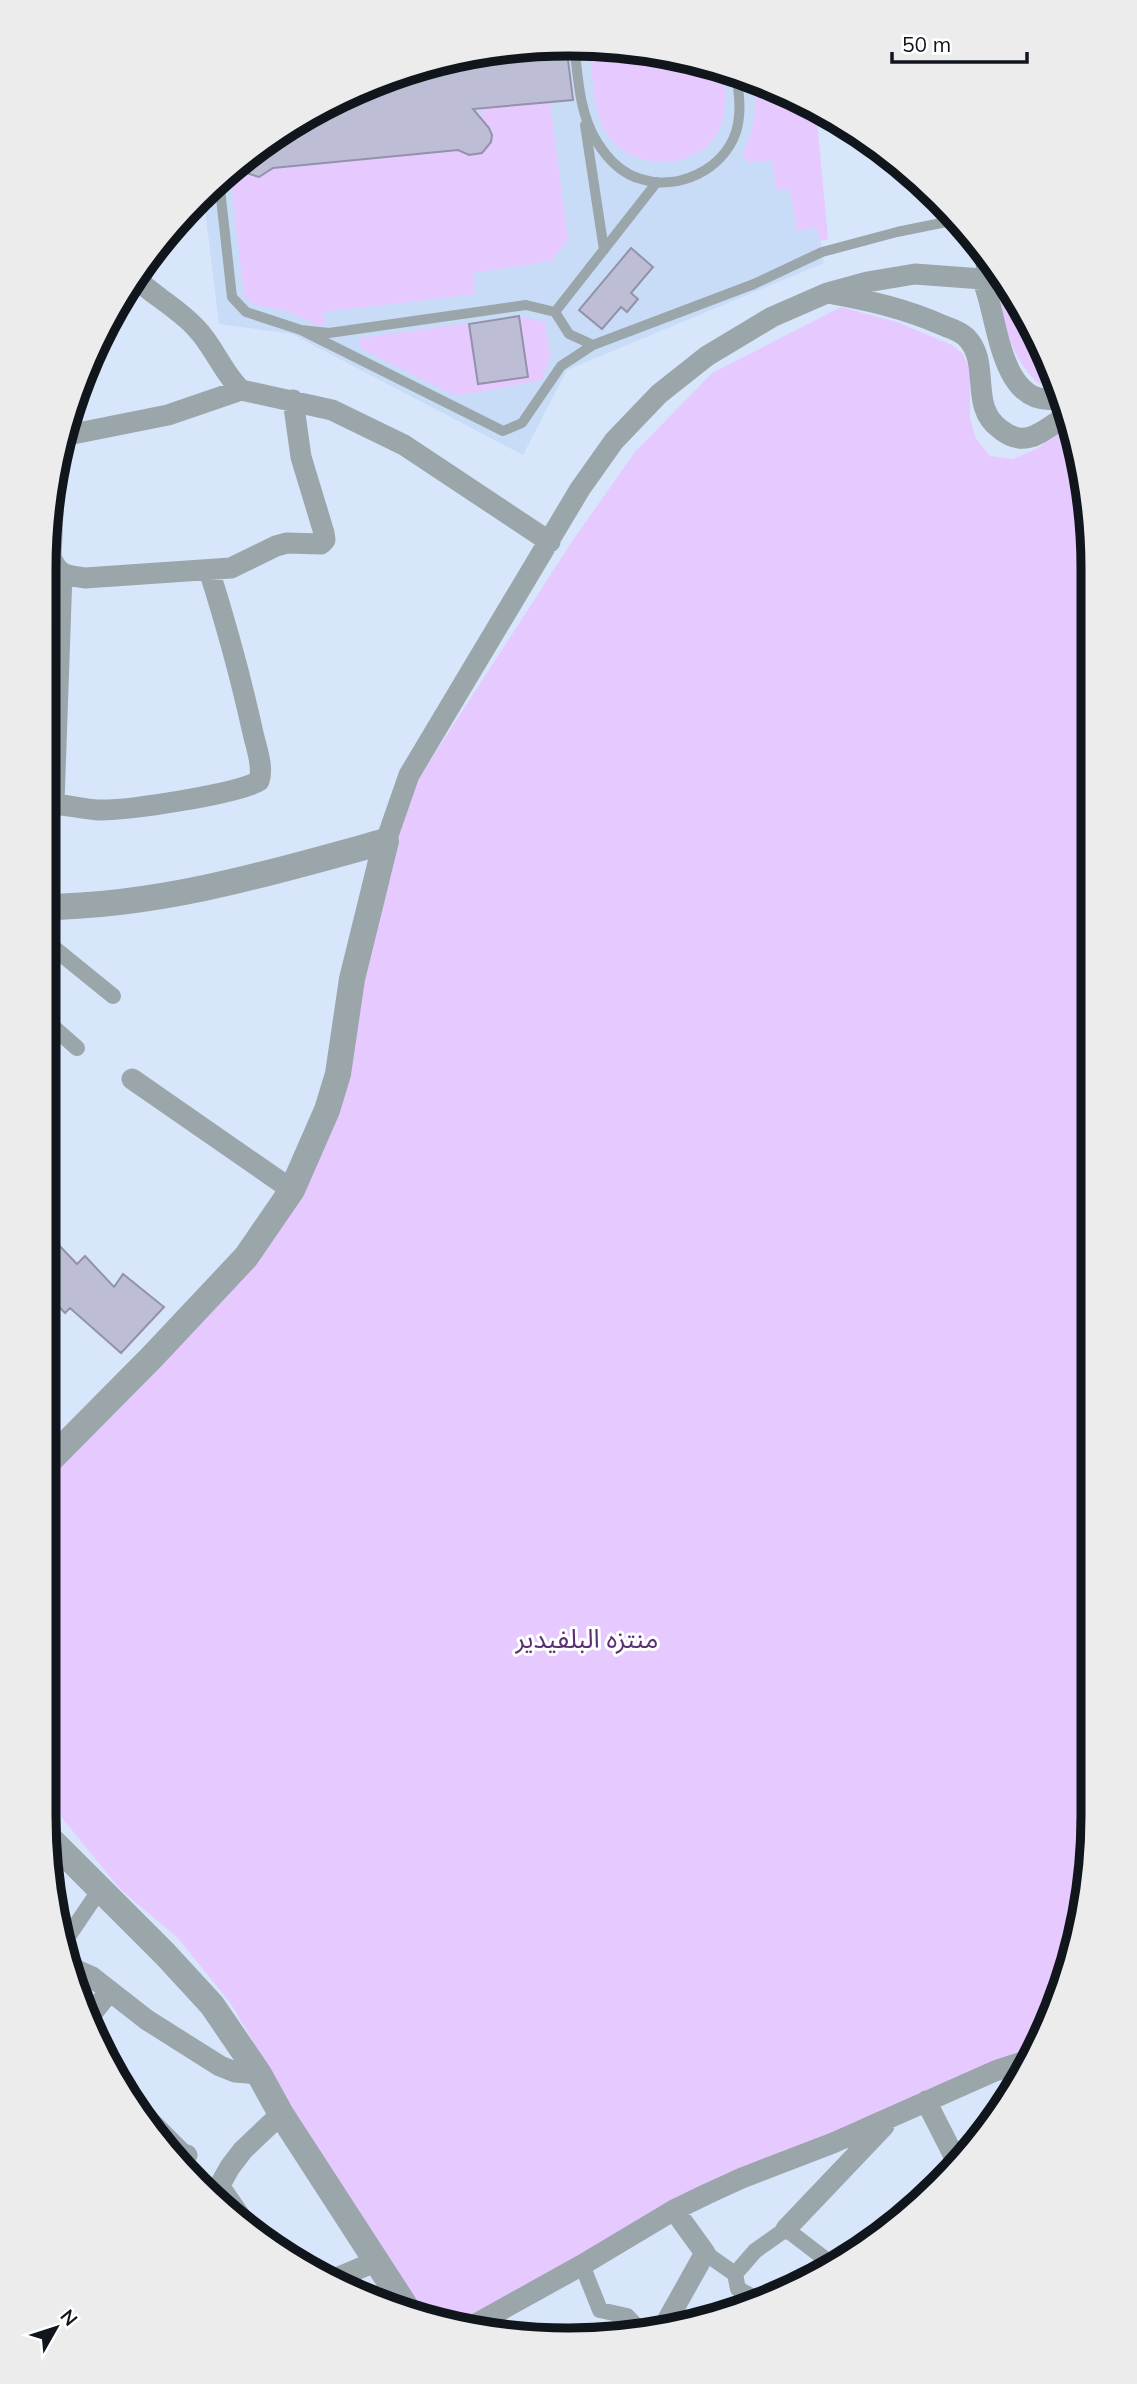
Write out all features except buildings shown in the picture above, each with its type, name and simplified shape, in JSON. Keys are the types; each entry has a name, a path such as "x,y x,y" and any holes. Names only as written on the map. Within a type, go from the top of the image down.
{"street":[{"path":"56,1454 152,1357 246,1256 292,1190 327,1110 338,1074 352,979 386,841 409,775 580,489 614,441 659,394 707,356 772,317 827,293 867,282 915,274 982,278 1003,357 1014,380 1034,396 1052,399"},
{"path":"142,284 195,326 213,349 232,382 241,390"},
{"path":"827,293 912,312 964,335 977,351 981,363 979,373 983,409 994,425 1015,439 1026,440 1059,420"},
{"path":"74,434 168,415 241,390 293,400 332,411 404,444 550,542"},
{"path":"56,568 62,573 85,578 209,570 231,568 288,543 321,544 325,540 301,457 293,400"},
{"path":"56,805 100,810 165,803 259,781 261,769 231,639 209,570"},
{"path":"56,680 62,573"},
{"path":"56,906 120,903 177,893 266,874 386,841"},
{"path":"56,950 113,996"},
{"path":"56,1030 77,1048"},
{"path":"132,1079 292,1190"},
{"path":"57,1846 212,2005 259,2074 281,2114 402,2300"},
{"path":"70,1934 101,1888"},
{"path":"80,1972 92,1977 147,2020 220,2066 235,2072 259,2074"},
{"path":"94,2010 110,1991"},
{"path":"482,2320 674,2210 742,2178 833,2143 1016,2064"},
{"path":"926,2101 953,2154"},
{"path":"218,2189 243,2150 281,2114"},
{"path":"735,2273 755,2251 786,2229 893,2117"},
{"path":"674,2210 705,2253 735,2273 738,2289 749,2295"},
{"path":"786,2229 825,2259"},
{"path":"669,2318 705,2253"},
{"path":"343,2275 377,2261"},
{"path":"582,2265 600,2310 627,2316 635,2324"}],"lane":[{"path":"576,56 604,250"},
{"path":"583,112 596,141 614,164 640,179 669,183 698,176 721,158 736,132 740,103 737,85"},
{"path":"555,312 657,182"},
{"path":"220,193 232,297 246,312 301,330 503,431 522,423 561,366 593,345 754,284 822,252 946,222"},
{"path":"981,265 982,278"},
{"path":"301,330 329,334 526,305 555,312 569,334 593,345"}],"shaded area":[{"path":"602,57 635,60 701,73 765,95 798,111 824,263 567,370 523,455 292,334 219,324 205,207 284,142 342,109 404,83 436,73 502,60"}],"green space":[{"path":"590,57 635,60 701,73 724,80 725,97 723,117 711,142 684,159 668,162 637,157 623,150 611,139 602,125 595,97"},
{"path":"754,91 817,121 828,239 820,241 817,227 797,231 790,189 776,190 772,160 750,163 742,155 750,136"},
{"path":"550,102 568,240 551,261 473,273 475,294 324,312 325,325 316,325 288,311 254,305 244,295 231,183 245,172 259,177 272,168 460,149 477,153 489,147 491,141 488,128 482,121 481,108"},
{"path":"998,288 1028,342 1046,383 1038,383 1018,357 1002,312"},
{"name":"منتزه البلفيدير","path":"841,307 897,322 952,345 963,354 970,370 970,417 975,437 990,456 1013,459 1038,448 1062,430 1064,436 1077,502 1081,568 1081,1815 1077,1882 1064,1948 1054,1980 1025,2048 831,2136 473,2319 419,2306 317,2150 231,2004 178,1938 121,1890 56,1811 56,1461 293,1196 408,782 430,761 573,540 635,452 712,373"},
{"path":"519,316 545,322 550,357 542,380 456,396 360,348 360,338"}]}
